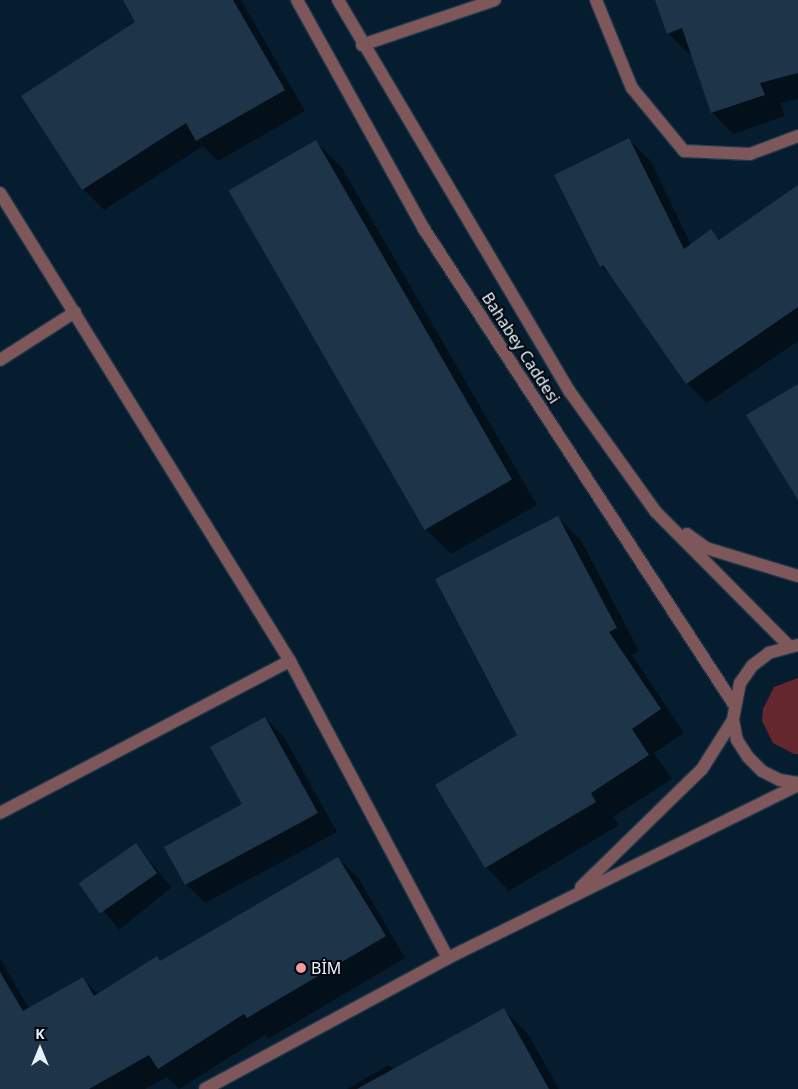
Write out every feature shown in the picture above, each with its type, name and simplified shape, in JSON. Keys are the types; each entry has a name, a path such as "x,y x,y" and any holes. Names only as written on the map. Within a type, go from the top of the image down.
{"street":[{"name":"Bahabey Caddesi","path":"297,0 424,230 734,703"},
{"name":"Bahabey Caddesi","path":"338,0 362,45 570,392 656,512 794,646"},
{"path":"362,45 495,0"},
{"path":"596,0 632,88 684,151 750,154 798,136"},
{"path":"0,193 290,661 448,958"},
{"path":"0,360 75,312"},
{"path":"656,512 706,548 798,576"},
{"path":"794,646 769,653 752,666 740,683 734,703 733,720 738,740 748,757 762,771 780,780 798,784"},
{"path":"0,813 290,661"},
{"path":"573,894 702,769 733,720"},
{"path":"205,1089 448,958 573,894 740,816 798,784"}],"shaded area":[{"path":"798,678 798,754 794,754 773,743 762,721 763,709 774,687"}],"building":[{"path":"123,0 233,0 285,90 196,141 186,123 82,190 21,96 135,22"},
{"path":"655,0 798,0 798,73 760,83 765,95 711,113 682,28 667,34"},
{"path":"629,138 684,249 711,229 719,240 798,185 798,307 686,384 603,265 600,267 554,175"},
{"path":"316,140 512,479 425,530 229,191"},
{"path":"798,384 798,500 746,415"},
{"path":"558,516 617,628 609,632 661,709 632,729 649,755 591,793 596,802 485,868 435,785 517,735 435,579"},
{"path":"265,717 318,813 185,885 164,847 242,804 210,747"},
{"path":"136,843 157,873 100,913 79,883"},
{"path":"338,857 386,936 247,1018 244,1014 158,1069 149,1055 89,1089 0,1089 0,972 23,1011 83,977 94,996 157,956 160,961"},
{"path":"504,1008 549,1089 357,1089"}],"place":[{"name":"BİM","path":"301,968"}]}
